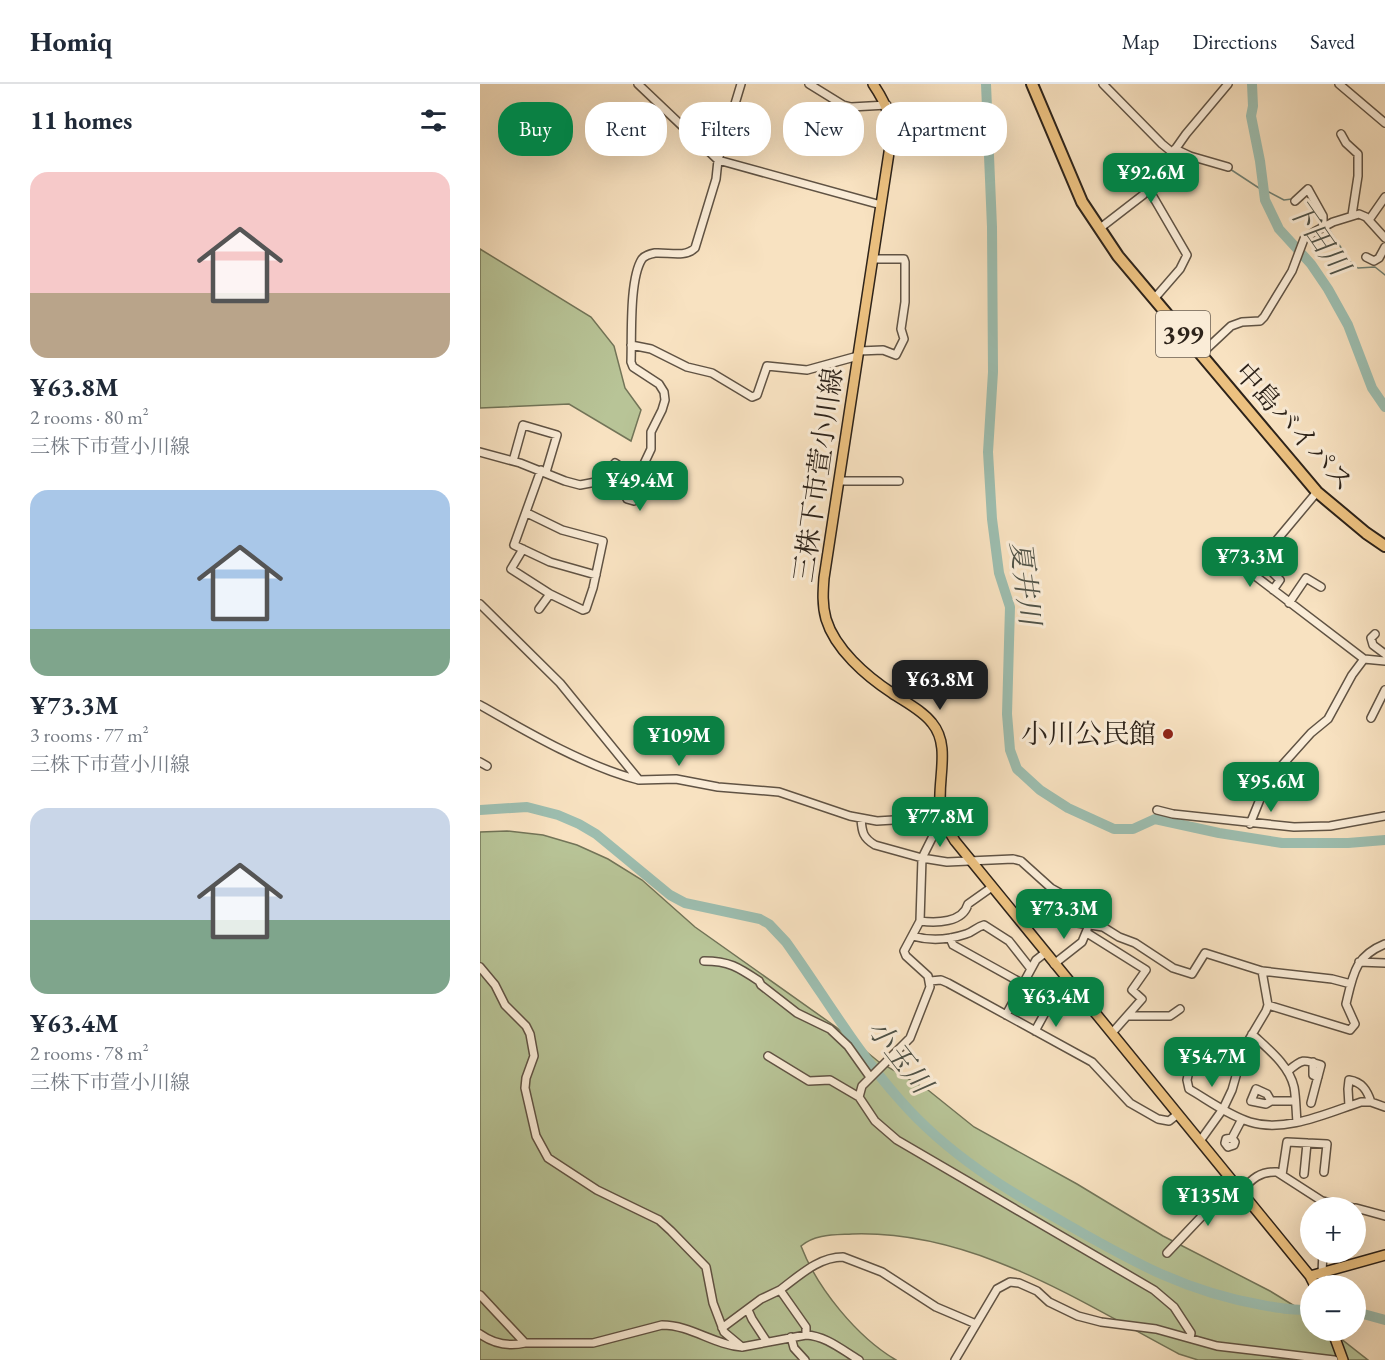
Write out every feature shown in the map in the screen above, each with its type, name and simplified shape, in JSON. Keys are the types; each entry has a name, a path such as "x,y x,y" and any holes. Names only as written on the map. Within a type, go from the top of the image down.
{"highway":[{"name":"中島バイパス","path":"1032,84 1082,202 1118,256 1317,492 1385,546"}],"main road":[{"name":"三株下市萱小川線","path":"873,84 884,102"},
{"name":"三株下市萱小川線","path":"888,156 824,578 822,596 825,618 842,649 888,691 931,721 939,732 942,745 939,787 944,822 970,861 1310,1275"},
{"path":"1315,1275 1385,1255"},
{"path":"1336,1341 1343,1360"}],"street":[{"path":"638,84 718,160 881,205"},
{"path":"480,452 580,485 590,485 601,481 615,463 618,465 619,479 627,499 634,501 637,498 642,468 651,449 653,425 662,410 665,399 659,384 631,364 634,283 642,259 646,255 652,253 687,254 695,248 741,84"},
{"path":"809,84 835,101 851,107 876,106"},
{"path":"1103,84 1162,144 1174,151 1228,167"},
{"path":"1099,230 1134,203 1148,188 1174,151 1228,84"},
{"path":"1339,84 1385,123"},
{"path":"1341,134 1346,143 1358,154 1358,176 1352,215"},
{"path":"1148,188 1187,255 1180,269 1154,299"},
{"path":"1295,201 1308,189 1326,226"},
{"path":"1369,220 1385,197"},
{"path":"1200,355 1231,326 1242,322 1260,321 1264,317 1286,283 1304,239 1326,226 1352,215 1363,215 1383,237 1385,246 1379,258 1374,261 1366,257"},
{"path":"631,345 651,349 687,367 712,373 753,397 757,395 767,366 807,370 858,353 883,350 896,354 904,339 901,329 905,302 905,262 904,259 873,259"},
{"path":"513,461 523,425 557,435 514,545 550,562 596,575"},
{"path":"839,481 899,481"},
{"path":"1317,492 1250,572 1364,659 1385,661"},
{"path":"523,549 512,569 550,594 583,610 586,609 603,541 562,530 527,513"},
{"path":"1273,573 1281,580 1273,591"},
{"path":"1289,603 1306,578 1321,587"},
{"path":"539,609 550,594"},
{"path":"480,604 560,683 639,780"},
{"path":"1375,634 1371,638 1373,645 1385,654"},
{"path":"1250,824 1267,782 1311,733 1328,719 1352,675 1364,659"},
{"path":"1371,718 1385,690"},
{"path":"480,705 559,747 621,776 639,780 676,779 718,787 779,792 861,819 944,822"},
{"path":"1157,810 1250,824 1312,827 1385,816"},
{"path":"861,819 861,830 868,841 875,845 922,858 947,862 1013,859 1021,861 1051,888 1069,898 1068,920 1088,929 1146,970 1132,990 1142,999 1112,1033"},
{"path":"859,1097 862,1086 910,1038 930,987 930,981 924,971 906,956 905,946 920,921 922,858 935,832 944,822"},
{"path":"920,921 943,921 962,915 968,904 992,886"},
{"path":"912,936 932,940 950,938 967,934 977,926 984,925 1009,941 1031,969"},
{"path":"1088,929 1103,927 1135,943 1173,968 1192,974 1205,953 1262,971 1332,979 1351,984"},
{"path":"1054,964 1082,942 1088,929"},
{"path":"950,938 952,945 1052,1000 1035,1031"},
{"path":"1268,1005 1350,1030 1355,1024 1346,1004 1359,962 1364,955 1385,944"},
{"path":"1006,1015 1036,960 1045,953"},
{"path":"704,961 733,964 759,981 760,985 797,1013 830,1029 848,1046 871,1076"},
{"path":"1359,962 1385,963"},
{"path":"480,967 495,985 505,1005 526,1026 530,1034 534,1056 525,1088 537,1136 548,1158 597,1190 659,1220 708,1270 714,1304 722,1328 728,1337 742,1347"},
{"path":"1200,1141 1223,1109 1232,1090 1244,1048 1268,1005 1262,971"},
{"path":"930,981 941,980 948,983 1092,1062 1121,1095 1149,1114 1166,1121 1178,1114"},
{"path":"1128,1016 1170,1016 1180,1009"},
{"path":"1252,1034 1288,1071 1294,1088 1297,1122"},
{"path":"768,1056 809,1081 830,1080 859,1097 874,1121 897,1140 1154,1290 1173,1307 1191,1333 1190,1338"},
{"path":"1288,1071 1300,1061 1313,1062 1313,1075 1318,1077 1311,1103"},
{"path":"1190,1071 1187,1080 1189,1089 1242,1119 1268,1126 1297,1122 1349,1106 1371,1102 1385,1107"},
{"path":"1349,1106 1348,1089 1363,1086 1371,1102"},
{"path":"1271,1101 1295,1101"},
{"path":"1232,1138 1242,1119"},
{"path":"1282,1175 1287,1142 1327,1144 1324,1172"},
{"path":"1304,1174 1307,1143"},
{"path":"1167,1253 1203,1215 1215,1198 1239,1189 1261,1174 1270,1172 1282,1175 1312,1197"},
{"path":"1366,1211 1385,1216"},
{"path":"722,1328 761,1299 780,1290 820,1261 843,1257 882,1272 936,1306 976,1324"},
{"path":"1322,1263 1322,1273"},
{"path":"955,1360 997,1289 1010,1282 1019,1283 1037,1291 1049,1302 1078,1316 1101,1322 1156,1329 1217,1346 1334,1360"},
{"path":"780,1290 806,1327 806,1335"},
{"path":"480,1295 525,1343"},
{"path":"748,1310 767,1342"},
{"path":"480,1334 497,1343 512,1346 525,1343 593,1343 662,1325 673,1325 732,1346 742,1347 806,1335 823,1338 859,1360"},
{"path":"791,1337 794,1348 805,1360"}],"green space":[{"path":"480,249 591,317 614,346 625,388 641,410 631,441 569,404 480,408"},
{"path":"507,831 543,835 577,845 608,859 642,880 695,927 836,1027 879,1062 928,1090 974,1127 1077,1184 1163,1236 1270,1291 1300,1309 1300,1341 1344,1341 1368,1360 1198,1360 1179,1354 1062,1291 981,1256 939,1243 896,1236 852,1234 819,1237 801,1246 817,1278 840,1310 867,1338 896,1360 480,1360 480,832"}],"waterway":[{"name":"夏井川","path":"986,84 992,227 993,372 988,452 992,519 999,573 1010,607 1007,714 1010,750 1017,769 1040,790 1068,808 1114,829 1133,829 1155,819 1219,833 1282,843 1348,843 1385,840"},
{"name":"下田川","path":"1252,84 1251,116 1265,200 1279,229 1311,264 1328,289 1348,325 1372,388 1385,407"},
{"path":"1230,169 1262,190"},
{"path":"1263,191 1284,200 1292,199"},
{"path":"1328,228 1352,264 1358,268 1375,267 1385,275"},
{"name":"小玉川","path":"480,810 527,807 558,815 596,834 670,895 685,903 760,919 769,924 786,942 884,1082 919,1120 959,1155 1002,1185 1070,1226 1162,1274 1185,1284 1235,1299 1262,1305 1300,1309"},
{"name":"小玉川","path":"1366,1315 1385,1320"}],"place":[{"name":"小川公民館","path":"1168,734"}]}
